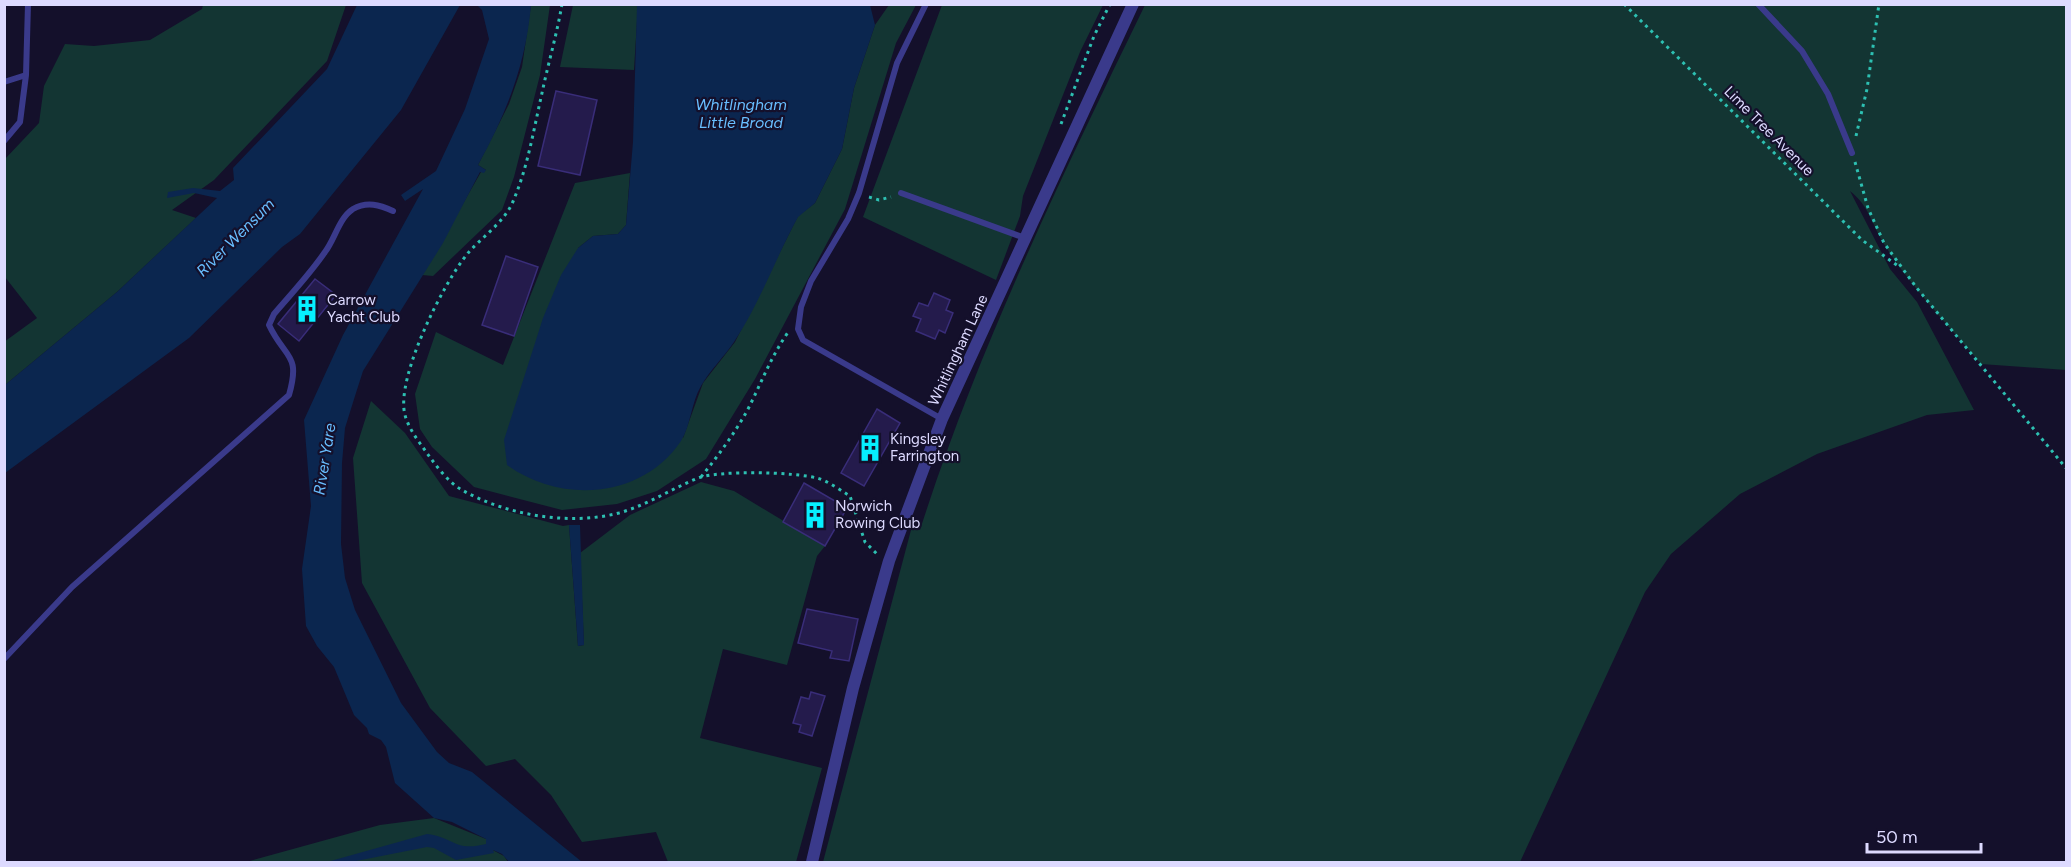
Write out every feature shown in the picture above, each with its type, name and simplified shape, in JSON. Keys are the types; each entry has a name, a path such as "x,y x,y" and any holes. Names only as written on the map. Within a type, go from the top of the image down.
{"street":[{"name":"Whitlingham Lane","path":"812,862 853,688 889,561 942,418 1133,4"}],"lane":[{"path":"4,141 20,122 26,75 28,4"},
{"path":"926,4 897,63 859,193 848,219 811,280 798,318 798,329 803,340 942,418"},
{"path":"1758,4 1802,51 1828,94 1852,153"},
{"path":"4,82 26,75"},
{"path":"901,193 1026,238"},
{"path":"4,659 72,587 289,395 296,372 290,355 269,325 274,314 326,251 344,218 352,210 365,204 381,205 393,211"}],"path":[{"path":"562,4 525,168 514,202 498,223 468,254 431,313 404,394 405,415 416,438 457,487 483,502 516,511 588,517 618,513 649,502 700,477 754,472 818,478 850,496 865,542 875,553 889,561"},
{"path":"1058,133 1094,36 1110,4"},
{"name":"Lime Tree Avenue","path":"1624,4 1862,240 1902,269"},
{"path":"1879,4 1867,88 1852,153 1868,208 1884,243 1902,269 2067,468"},
{"path":"859,193 879,200 901,193"},
{"path":"700,477 722,451 746,411 778,346 798,318"}],"green space":[{"path":"203,5 346,5 327,61 214,180 172,210 196,218 117,292 5,385 4,342 37,318 5,277 5,159 39,123 44,86 65,44 94,46 150,40 202,9"},
{"path":"531,5 550,5 540,75 514,177 502,210 433,276 422,275 481,172 486,170 478,165 509,104 522,67"},
{"path":"573,5 638,5 634,70 560,67"},
{"path":"889,5 916,5 896,43 845,209 755,379 706,459 657,491 617,504 562,510 474,487 432,447 420,429 415,394 436,332 503,365 575,183 630,173 626,225 618,234 593,236 578,248 683,438 703,383 735,342 798,216 815,203 842,149 854,88 875,25"},
{"path":"942,5 1103,5 1080,52 1023,196 1020,216 996,280 863,217"},
{"path":"1145,5 2066,5 2066,370 1981,364 1906,275 1884,244 1862,203 1850,191 1890,269 1917,302 1974,410 1927,415 1817,454 1740,494 1671,554 1645,592 1520,862 823,862 911,530 920,530 968,395 1023,263"},
{"path":"371,401 405,433 449,496 563,526 569,525 578,646 584,645 580,553 630,515 701,482 734,491 825,546 817,556 787,665 723,649 700,738 822,768 796,862 668,862 656,832 582,842 551,795 515,759 486,766 430,708 362,583 353,458"},
{"path":"434,818 486,839 487,847 504,856 508,862 246,862 380,825"}],"water":[{"name":"River Wensum","path":"357,5 460,5 401,110 300,234 282,247 189,338 5,473 5,385 117,292 217,198 194,193 167,198 168,192 193,188 220,191 234,180 233,168 327,69"},
{"name":"River Yare","path":"477,5 531,5 525,47 514,87 498,126 478,165 486,170 484,173 480,172 443,243 363,371 345,428 341,544 345,578 355,610 401,703 437,752 449,763 472,772 582,862 509,862 502,854 493,850 494,853 456,860 434,848 427,847 351,862 327,862 427,834 460,845 486,844 486,839 452,822 434,818 395,783 386,747 381,740 369,734 367,728 354,715 334,667 317,646 306,626 302,569 311,506 304,420 343,335 423,189 405,201 401,195 436,171 465,109 489,39 482,10"},
{"name":"Whitlingham Little Broad","path":"637,5 870,5 875,25 854,88 842,149 815,203 798,217 743,327 701,386 681,441 665,460 645,475 623,484 600,489 576,490 551,486 528,478 507,465 504,440 543,318 561,275 578,248 593,236 618,234 626,225 633,142"},
{"path":"569,525 580,525 584,645 578,646"}],"building":[{"path":"556,91 597,100 580,175 538,166"},
{"path":"506,256 538,267 514,336 482,325"},
{"name":"Carrow Yacht Club","path":"315,279 336,295 299,341 278,324"},
{"path":"934,293 950,300 946,310 953,313 945,333 939,330 935,339 916,331 921,319 913,316 919,303 928,306"},
{"name":"Kingsley Farrington","path":"877,409 900,423 864,486 841,473"},
{"name":"Norwich Rowing Club","path":"804,483 847,508 825,546 783,522"},
{"path":"807,609 858,619 849,661 830,658 832,651 798,643"},
{"path":"811,692 825,696 812,736 799,732 801,725 793,723 801,697 809,699"}],"place":[{"name":"Carrow Yacht Club","path":"307,309"},
{"name":"Kingsley Farrington","path":"870,448"},
{"name":"Norwich Rowing Club","path":"815,515"}]}
